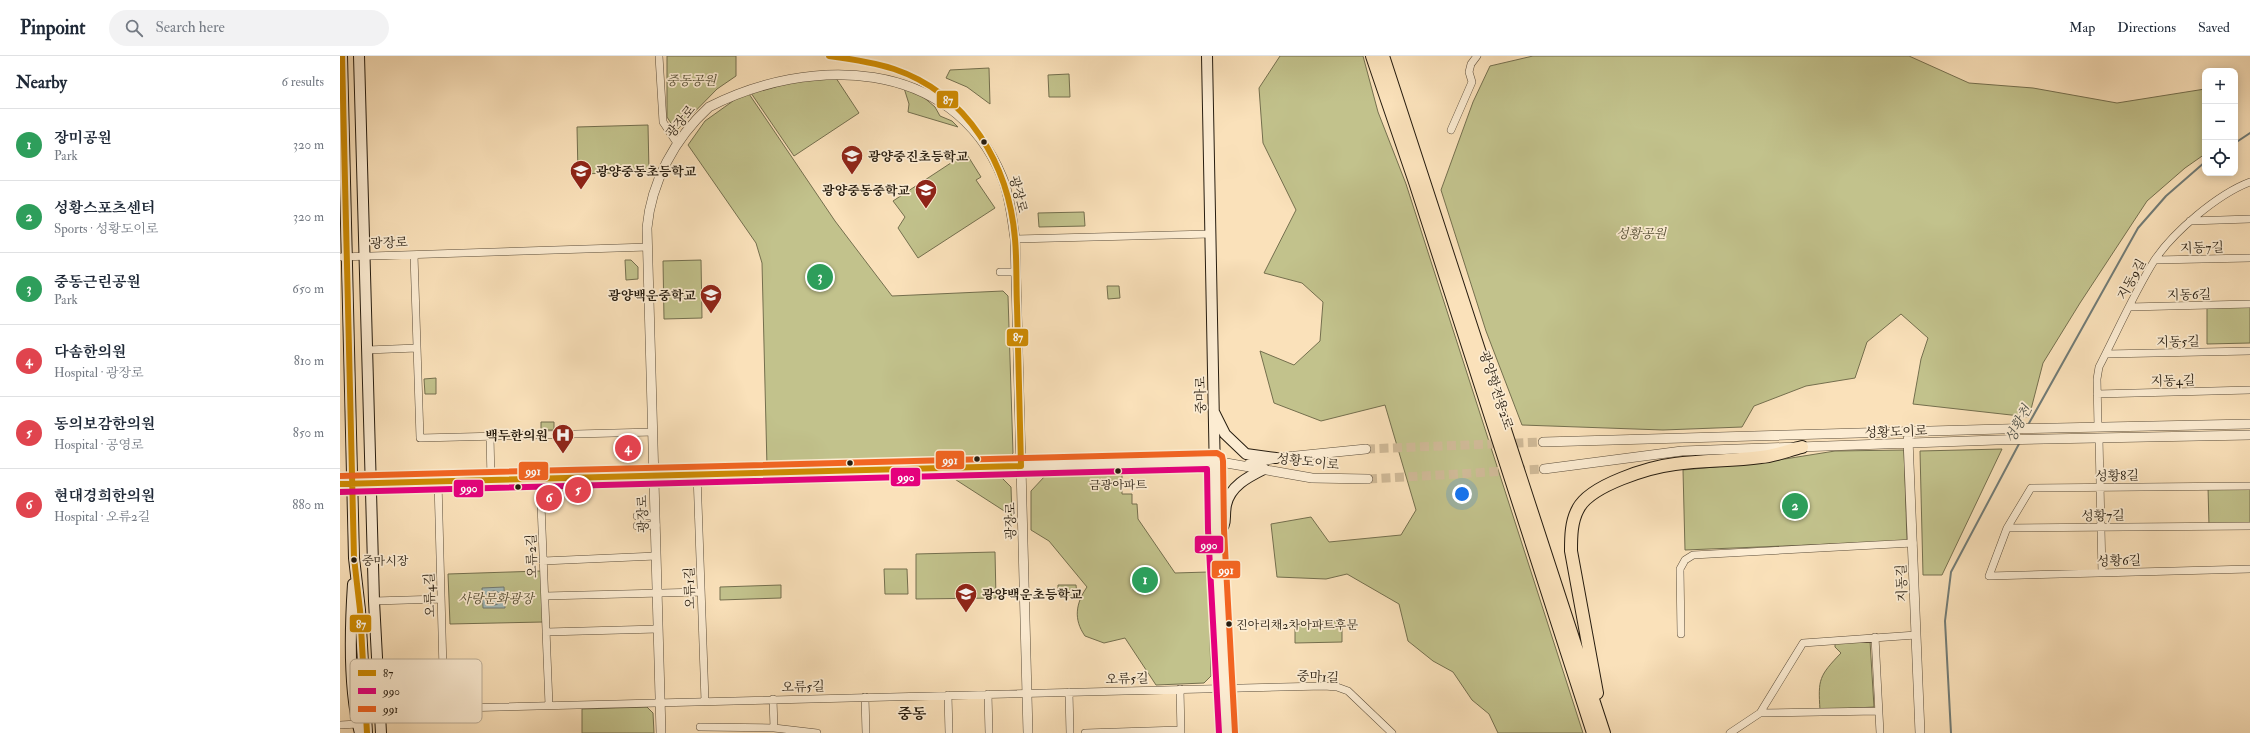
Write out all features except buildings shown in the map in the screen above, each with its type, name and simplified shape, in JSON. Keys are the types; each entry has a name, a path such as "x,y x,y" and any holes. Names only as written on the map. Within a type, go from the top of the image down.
{"highway":[{"name":"광양항전용2로","path":"1372,56 1416,182 1593,733"},
{"name":"광양항전용2로","path":"1382,56 1604,733"},
{"path":"1604,733 1571,551 1572,529 1578,508 1596,490 1618,480 1651,470 1674,464 1762,457 1802,447"}],"main road":[{"path":"342,56 343,257 353,484 354,558 351,612 352,659"},
{"path":"359,56 374,601 377,659"},
{"name":"중마로","path":"1207,56 1216,537 1226,688 1227,733"},
{"path":"1214,412 1225,434 1246,454 1276,458"},
{"path":"1216,537 1226,525 1226,504 1236,486 1264,469"},
{"path":"354,558 360,610 363,659"},
{"path":"367,723 368,733"},
{"path":"381,723 381,733"}],"street":[{"path":"659,56 663,122 677,143"},
{"name":"광장로","path":"827,56 881,65 903,72 929,86 962,112 988,148 1003,179 1012,216 1015,239 1028,733"},
{"path":"1451,130 1472,82 1469,72 1471,64 1477,56"},
{"name":"광장로","path":"661,733 647,228 650,206 660,178 677,143 700,115 737,84"},
{"name":"지동9길","path":"2098,427 2096,394 2099,367 2129,307 2155,260 2190,221 2234,188 2250,182"},
{"path":"2190,221 2250,220"},
{"path":"1015,239 1210,234"},
{"name":"광장로","path":"343,257 648,247"},
{"path":"414,255 420,438 653,432"},
{"name":"지동7길","path":"2155,260 2250,258"},
{"path":"1000,272 1016,272"},
{"name":"지동6길","path":"2129,307 2250,304"},
{"path":"367,350 417,348"},
{"name":"지동5길","path":"2106,354 2250,351"},
{"name":"지동4길","path":"2096,394 2250,390"},
{"name":"성황도이로","path":"1543,442 2041,428 2250,424"},
{"name":"지동길","path":"1908,432 1920,733"},
{"name":"성황도이로","path":"1544,469 1682,451 1996,440 2250,435"},
{"path":"490,436 491,480"},
{"path":"2099,438 2102,573"},
{"name":"성황도이로","path":"1246,464 1276,458 1366,449"},
{"name":"성황도이로","path":"340,484 1215,461 1246,464 1312,478 1368,479"},
{"name":"오류1길","path":"697,474 705,701"},
{"name":"오류2길","path":"540,479 549,705"},
{"name":"오류4길","path":"438,481 443,659"},
{"name":"성황8길","path":"2007,528 2031,488 2250,486"},
{"path":"637,516 655,516"},
{"path":"637,526 656,526"},
{"name":"성황7길","path":"2007,528 2250,526"},
{"name":"성황6길","path":"2007,528 1989,576 2250,569"},
{"path":"1681,634 1680,569 1685,560 1693,555 1913,543"},
{"path":"543,561 656,556"},
{"path":"545,596 701,592"},
{"path":"374,601 441,599"},
{"path":"546,632 658,629"},
{"path":"1730,733 1760,713 1802,643 1916,635"},
{"path":"1875,637 1880,733"},
{"name":"중마1길","path":"1226,688 1337,687 1348,691 1392,733"},
{"name":"오류5길","path":"482,707 1226,688"},
{"path":"1085,733 1180,731 1180,689"},
{"path":"1068,692 1070,733"},
{"path":"988,694 989,733"},
{"path":"948,695 949,733"},
{"path":"865,697 866,733"},
{"path":"773,699 774,728"},
{"path":"1760,713 1878,711"},
{"path":"340,724 359,728"},
{"path":"700,727 774,728 818,733"}],"green space":[{"name":"중동공원","path":"667,56 736,56 736,76 717,89 676,131 667,117"},
{"path":"1280,56 1363,56 1378,112 1406,184 1583,733 1498,733 1489,714 1472,700 1453,672 1433,661 1408,641 1399,604 1347,574 1326,579 1277,577 1271,524 1311,517 1329,542 1401,535 1416,510 1385,405 1321,421 1274,403 1260,351 1294,365 1320,341 1323,302 1302,283 1264,273 1296,210 1263,143 1259,88"},
{"name":"성황공원","path":"1533,56 1909,56 1969,83 2033,88 2117,103 2202,89 2202,156 2185,168 2147,201 2080,303 2043,363 2029,417 1913,404 1921,359 1928,338 1901,314 1867,342 1855,378 1806,386 1754,406 1742,427 1663,430 1522,425 1486,331 1441,190 1473,102 1490,66"},
{"path":"989,68 990,104 967,87 946,78 950,70"},
{"path":"832,72 859,113 794,156 751,93"},
{"path":"1069,74 1070,97 1049,97 1048,75"},
{"path":"904,88 914,89 935,107 940,116 952,121 958,127 908,112 909,104"},
{"path":"747,91 835,221 892,296 1003,291 1008,296 1013,453 1008,460 767,467 762,263 756,243 688,145 705,121"},
{"path":"648,125 649,172 578,174 577,127"},
{"path":"966,153 981,177 976,180 995,208 918,258 898,228 905,217 893,201"},
{"path":"1084,212 1085,226 1039,227 1038,213"},
{"path":"625,260 631,260 638,267 638,279 626,280"},
{"path":"701,260 702,318 664,319 663,261"},
{"path":"1107,286 1119,286 1120,298 1108,299"},
{"path":"2250,307 2250,343 2207,344 2207,308"},
{"path":"436,378 436,394 425,394 424,379"},
{"path":"541,422 554,422 554,430 541,430"},
{"path":"2002,449 1942,575 1923,575 1920,451"},
{"path":"1904,450 1907,541 1685,550 1683,470 1766,462 1835,451"},
{"path":"1122,472 1122,494 1132,494 1132,504 1137,504 1138,519 1175,573 1208,572 1211,676 1204,683 1156,685 1125,638 1104,643 1085,636 1081,630 1077,617 1077,611 1080,599 1087,587 1049,541 1031,530 1031,491 1045,476"},
{"path":"999,475 1011,487 1012,516 950,476"},
{"path":"2250,486 2250,526 2209,526 2208,487"},
{"path":"995,552 996,598 916,599 916,554"},
{"path":"884,569 907,569 908,594 885,594"},
{"name":"사랑문화광장","path":"541,571 543,622 450,624 448,574"},
{"path":"781,585 781,598 720,600 720,587"},
{"path":"1058,585 1076,585 1077,595 1058,595"},
{"path":"1342,621 1342,642 1295,643 1295,622"},
{"path":"1870,641 1874,707 1820,710 1819,691 1822,678 1828,667 1841,653 1835,647 1835,643"},
{"path":"647,707 653,713 654,733 582,733 582,709"}],"water":[{"path":"504,587 505,608 483,608 482,588"}],"waterway":[{"name":"성황천","path":"2238,141 2250,133"},
{"name":"성황천","path":"2028,425 2138,228 2166,196 2202,165"},
{"name":"성황천","path":"1951,733 1945,621 1951,572 2020,442"}],"tunnel":[{"path":"1366,449 1543,442"},
{"path":"1368,479 1544,469"}],"transit line":[{"name":"87","path":"342,56 354,558 360,610 363,659"},
{"name":"87","path":"829,56 862,61 894,69 920,80 943,96 963,114 980,136 994,159 1004,185 1011,211 1015,239 1021,466"},
{"name":"991","path":"340,476 1217,453 1222,456 1223,461 1224,530 1235,733"},
{"name":"87","path":"340,484 1021,466"},
{"name":"990","path":"340,492 1207,469 1208,530 1219,733"},
{"name":"87","path":"366,723 367,733"}],"place":[{"name":"광양중진초등학교","path":"852,176"},
{"name":"광양중동초등학교","path":"581,190"},
{"name":"광양중동중학교","path":"926,210"},
{"name":"중동근린공원","path":"820,277"},
{"name":"광양백운중학교","path":"711,314"},
{"name":"다솜한의원","path":"628,448"},
{"name":"백두한의원","path":"563,454"},
{"name":"금광아파트","path":"1118,471"},
{"name":"동의보감한의원","path":"578,490"},
{"name":"현대경희한의원","path":"549,498"},
{"name":"성황스포츠센터","path":"1795,506"},
{"name":"중마시장","path":"354,560"},
{"name":"장미공원","path":"1145,580"},
{"name":"광양백운초등학교","path":"966,614"},
{"name":"진아리채2차아파트후문","path":"1229,624"}],"district":[{"name":"중동","path":"912,714"}]}
